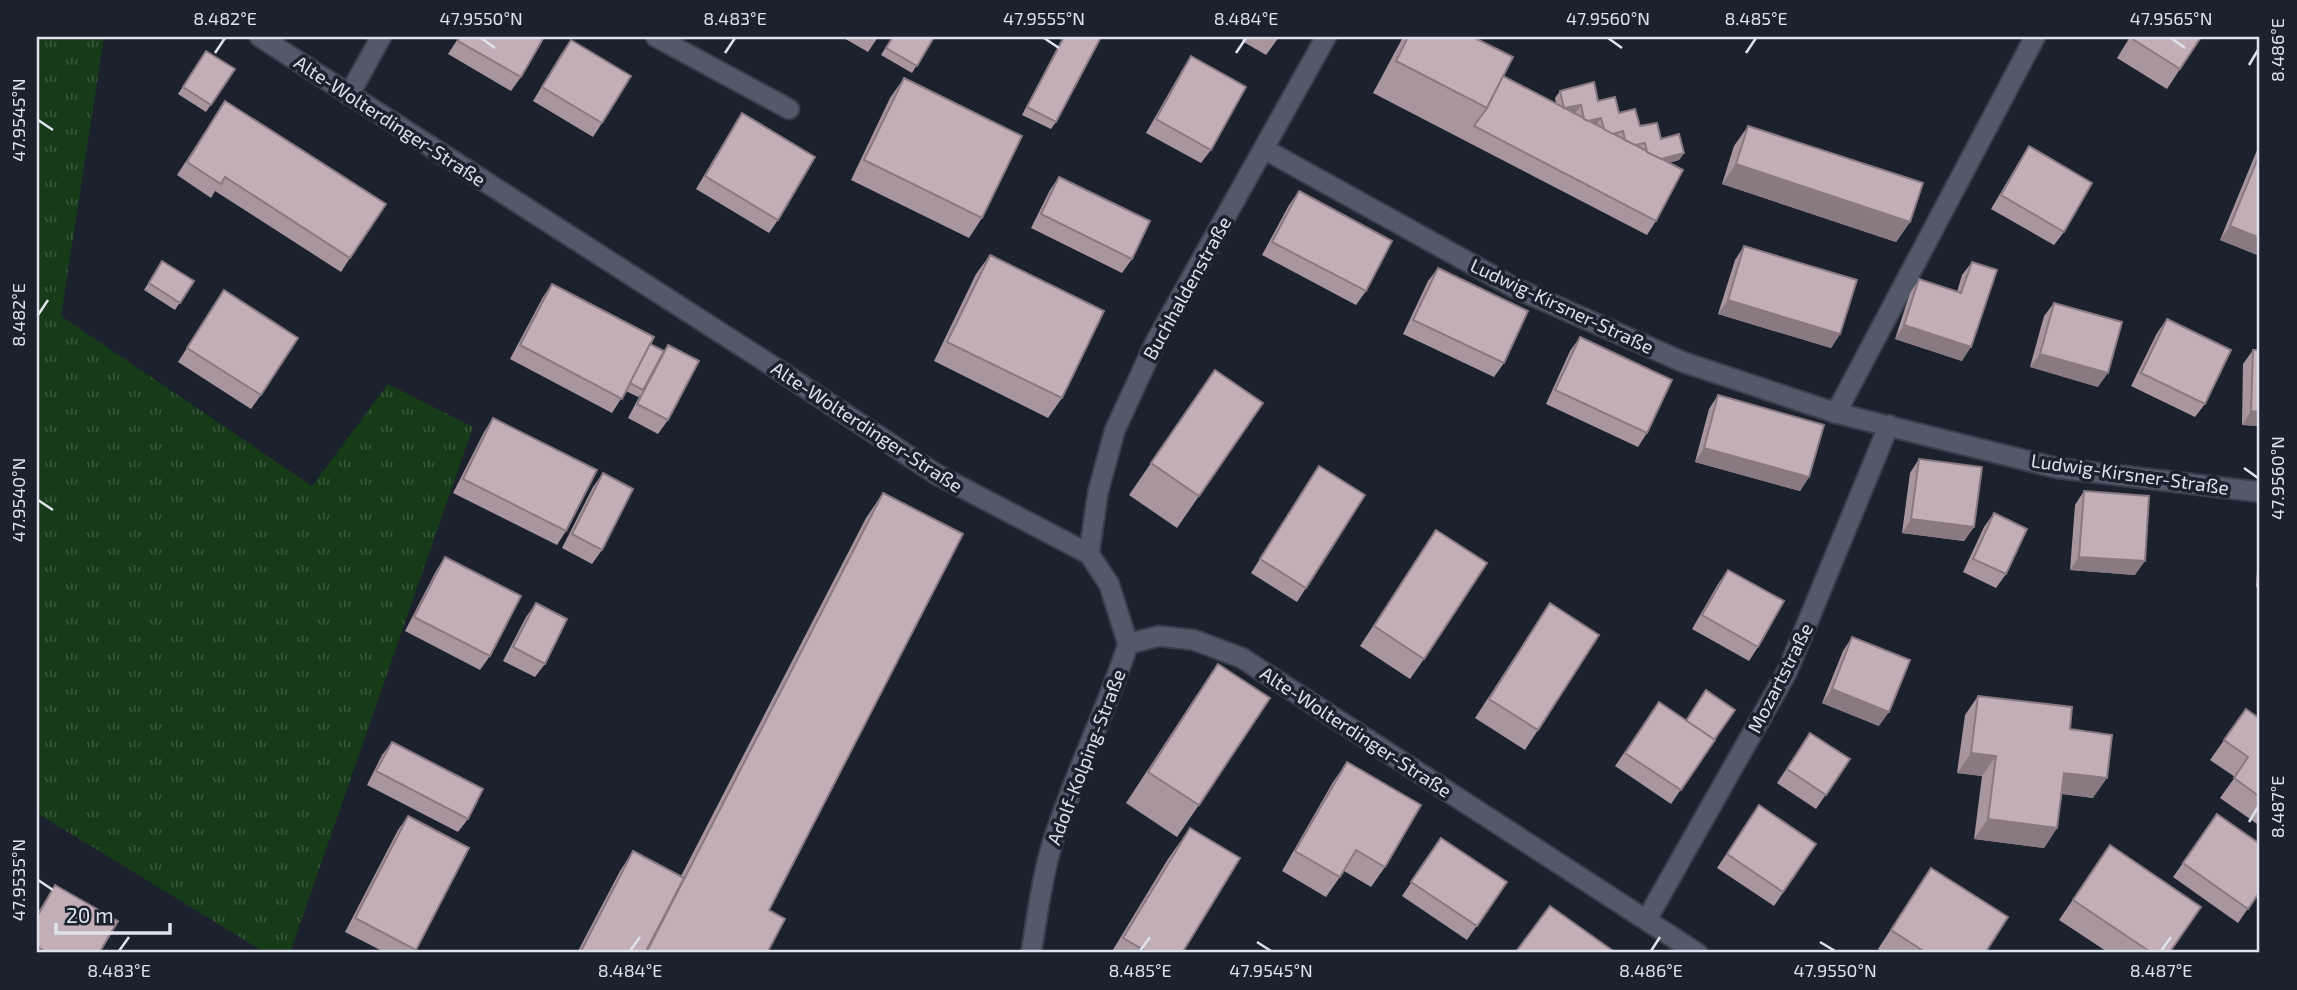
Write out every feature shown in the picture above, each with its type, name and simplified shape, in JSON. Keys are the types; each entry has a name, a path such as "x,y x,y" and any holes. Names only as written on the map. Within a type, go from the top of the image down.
{"street":[{"name":"Alte-Wolterdinger-Straße","path":"260,37 936,474 1089,554 1109,584 1128,644 1159,636 1194,640 1242,658 1647,919 1671,946 1697,953"},
{"path":"349,95 381,37"},
{"path":"656,37 789,109"},
{"name":"Buchhaldenstraße","path":"1089,554 1098,492 1115,430 1156,341 1325,37"},
{"path":"1836,413 2035,37"},
{"name":"Ludwig-Kirsner-Straße","path":"1264,149 1513,288 1683,362 1836,413 2057,468 2260,492"},
{"name":"Mozartstraße","path":"1647,919 1787,672 1889,425"},
{"name":"Adolf-Kolping-Straße","path":"1031,953 1050,851 1079,767 1128,644"}],"green space":[{"path":"37,37 104,37 61,316 312,486 388,384 473,427 290,953 266,953 37,813"}],"building":[{"path":"460,37 544,37 521,77 458,41"},
{"path":"893,37 934,37 917,66 886,48"},
{"path":"1064,37 1101,37 1056,122 1027,107"},
{"path":"1408,37 1473,37 1513,57 1487,108 1396,61"},
{"path":"2131,37 2201,37 2180,69"},
{"path":"571,40 631,76 602,123 542,87"},
{"path":"206,51 235,69 211,105 183,87"},
{"path":"1191,56 1246,87 1211,150 1156,119"},
{"path":"1503,76 1683,170 1656,221 1474,126 1487,108"},
{"path":"904,78 1022,136 982,218 864,160"},
{"path":"1594,82 1598,101 1615,97 1619,113 1635,109 1640,126 1657,123 1661,139 1679,134 1684,153 1661,159 1647,152 1645,143 1635,145 1625,140 1623,131 1613,134 1604,129 1601,118 1588,121 1584,119 1581,105 1564,108 1560,91"},
{"path":"225,101 386,204 350,258 225,177 221,184 187,162"},
{"path":"742,113 815,157 778,220 705,176"},
{"path":"1748,126 1923,183 1910,222 1736,164"},
{"path":"2029,146 2092,183 2064,232 2001,195"},
{"path":"2260,153 2260,238 2230,226"},
{"path":"1059,177 1150,221 1132,259 1041,214"},
{"path":"1299,191 1392,241 1366,291 1272,242"},
{"path":"1744,246 1857,280 1840,334 1728,300"},
{"path":"990,255 1104,311 1062,398 947,342"},
{"path":"162,261 194,281 180,303 149,283"},
{"path":"1972,262 1997,270 1971,347 1904,325 1919,279 1961,293"},
{"path":"1438,268 1528,311 1504,363 1413,320"},
{"path":"552,284 654,337 622,399 520,345"},
{"path":"224,290 298,338 261,395 187,348"},
{"path":"2054,303 2122,322 2108,373 2040,354"},
{"path":"2167,319 2231,350 2205,404 2141,373"},
{"path":"1580,337 1672,380 1647,433 1555,390"},
{"path":"650,344 664,351 643,390 630,383"},
{"path":"668,345 699,361 668,420 637,404"},
{"path":"2253,350 2260,350 2260,412 2251,411"},
{"path":"1215,370 1263,403 1199,496 1151,463"},
{"path":"1718,395 1824,425 1809,477 1704,448"},
{"path":"493,418 597,470 566,531 463,479"},
{"path":"1919,459 1982,467 1974,527 1911,519"},
{"path":"1319,466 1365,495 1306,588 1260,559"},
{"path":"603,473 633,489 602,550 572,534"},
{"path":"2084,491 2149,496 2145,561 2079,557"},
{"path":"883,493 963,534 769,910 785,919 767,953 646,953"},
{"path":"1994,513 2027,529 2006,574 1973,559"},
{"path":"1436,530 1487,563 1424,659 1374,626"},
{"path":"445,557 521,596 490,656 414,617"},
{"path":"1728,570 1784,601 1758,647 1702,615"},
{"path":"536,603 567,619 545,664 513,647"},
{"path":"1550,603 1599,635 1538,730 1489,699"},
{"path":"1852,637 1910,660 1889,712 1832,689"},
{"path":"1218,664 1270,698 1199,805 1148,772"},
{"path":"1706,690 1735,710 1714,740 1686,721"},
{"path":"1978,696 2072,707 2070,729 2112,735 2107,778 2064,773 2057,828 1988,819 1996,756 1971,753"},
{"path":"1659,702 1715,740 1681,790 1625,753"},
{"path":"2246,709 2260,719 2260,797 2234,778 2248,757 2224,740"},
{"path":"1810,733 1850,759 1826,795 1787,769"},
{"path":"392,742 483,789 468,819 376,771"},
{"path":"1347,762 1421,805 1385,867 1356,850 1340,877 1295,851"},
{"path":"1759,805 1816,844 1783,892 1727,854"},
{"path":"2217,814 2260,844 2260,891 2248,909 2183,863"},
{"path":"408,816 469,848 416,950 355,918"},
{"path":"1190,828 1240,858 1182,953 1149,953 1123,938"},
{"path":"1441,838 1507,882 1477,926 1411,882"},
{"path":"2110,845 2201,907 2169,953 2152,953 2073,900"},
{"path":"633,851 684,878 645,953 580,953"},
{"path":"1931,868 2008,917 1985,953 1920,953 1922,950 1891,930"},
{"path":"55,885 118,921 99,953 48,953 37,947 37,917"},
{"path":"1550,906 1616,953 1515,953"}]}
